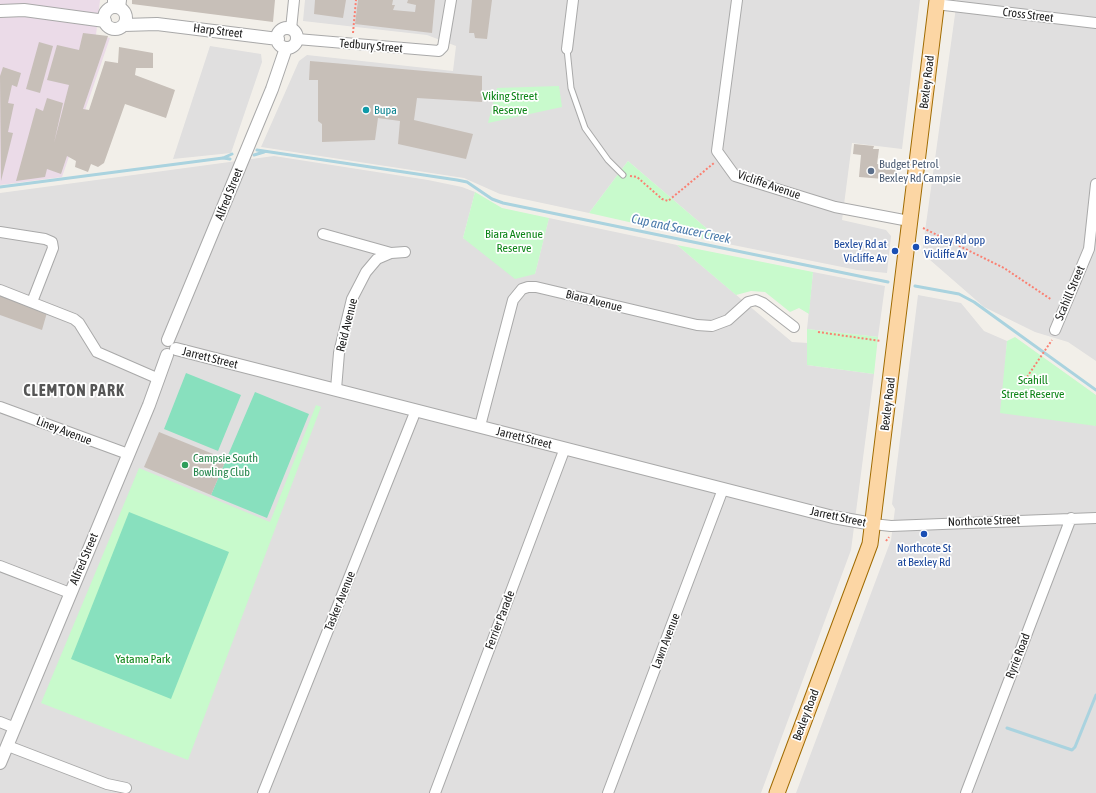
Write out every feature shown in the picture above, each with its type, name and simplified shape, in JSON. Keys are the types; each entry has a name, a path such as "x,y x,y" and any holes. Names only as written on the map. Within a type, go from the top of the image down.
{"main road":[{"name":"Bexley Road","path":"777,793 863,567 870,544 937,2"}],"street":[{"path":"294,0 294,34 292,47 282,44 282,31 294,34"},
{"name":"Tedbury Street","path":"294,34 434,52 439,51 443,47 451,0"},
{"path":"567,49 573,0"},
{"name":"Vicliffe Avenue","path":"737,0 717,151 735,176 836,207 909,221"},
{"name":"Cross Street","path":"937,2 1096,23"},
{"name":"Harp Street","path":"0,4 24,10"},
{"name":"Harp Street","path":"0,10 24,10 74,16 92,20 116,11 157,24 282,44"},
{"name":"Alfred Street","path":"0,763 159,379 241,165 272,89 282,44"},
{"name":"Scahill Street","path":"1055,330 1089,249 1096,184"},
{"path":"0,232 45,239 52,242 53,248 32,302"},
{"name":"Reid Avenue","path":"322,234 391,253"},
{"name":"Reid Avenue","path":"336,389 339,353 352,299 366,272 377,259 391,253 405,252"},
{"name":"Biara Avenue","path":"480,426 513,300 522,289 528,287 536,287 697,325 712,326 728,320 748,302 756,300 764,303 794,327"},
{"path":"0,290 74,319 79,323 97,352 159,379"},
{"name":"Jarrett Street","path":"170,348 336,389 833,517 873,524"},
{"name":"Liney Avenue","path":"0,407 128,454"},
{"name":"Tasker Avenue","path":"263,793 416,410"},
{"name":"Ferrier Parade","path":"436,793 565,448"},
{"name":"Lawn Avenue","path":"608,793 723,489"},
{"name":"Ryrie Road","path":"966,793 1071,518"},
{"name":"Northcote Street","path":"873,524 890,526 1096,518"},
{"path":"0,566 70,593"},
{"path":"0,722 15,728"},
{"path":"8,746 107,784 126,788"}],"lane":[{"path":"567,49 571,88 585,128 608,160 623,175"}],"path":[{"path":"353,33 356,0"},
{"path":"623,175 637,177 662,199 668,201 722,157"},
{"path":"923,228 1004,268 1052,300"},
{"path":"818,332 881,341"},
{"path":"1027,377 1048,347"},
{"path":"886,540 889,537"}],"shaded area":[{"path":"0,0 100,0 96,35 110,38 62,177 0,185"},
{"path":"305,0 920,0 902,149 852,143 842,220 886,230 891,236 887,273 857,270 713,241 712,233 628,161 589,213 500,194 464,178 261,147 299,61 307,55 453,71 456,46 427,35 303,21"},
{"path":"957,0 1096,0 1096,361 1068,342 1035,332 984,307 922,253"},
{"path":"210,46 261,54 262,62 231,153 173,159"},
{"path":"274,156 428,180 462,187 475,192 463,238 535,274 549,218 677,245 792,342 808,343 807,365 874,374 851,550 761,793 0,793 0,193"},
{"path":"813,272 885,286 878,337 807,329"},
{"path":"918,295 961,303 984,331 1007,341 1005,366 1085,423 1096,426 1096,793 796,793 891,540 895,509 892,504"}],"green space":[{"name":"Viking Street Reserve","path":"559,86 562,107 488,123 497,88"},
{"path":"628,161 712,233 713,241 589,213"},
{"name":"Biara Avenue Reserve","path":"475,192 502,208 549,218 535,274 515,279 463,238"},
{"path":"677,245 813,272 809,314 799,308 790,312 765,292 751,291 736,295"},
{"path":"807,329 878,337 874,374 807,365"},
{"name":"Scahill Street Reserve","path":"1015,337 1096,395 1096,426 1000,413 1007,341"},
{"path":"186,373 241,395 218,451 164,429"},
{"path":"255,392 309,414 267,518 211,495"},
{"name":"Yatama Park","path":"316,405 321,407 188,760 41,703 139,468 270,522"},
{"path":"129,512 229,552 171,699 71,659"}],"building":[{"path":"132,0 275,0 273,22 132,4"},
{"path":"315,0 346,0 343,18 314,14"},
{"path":"358,0 393,0 392,5 395,5 393,10 415,12 416,5 407,3 408,0 435,0 432,33 355,24"},
{"path":"472,0 492,0 487,39 475,38 474,33 469,33"},
{"path":"83,33 108,36 83,109 89,110 105,61 118,63 119,47 153,53 153,68 136,68 135,75 175,90 166,118 125,104 104,163 98,167 91,164 88,172 75,167 76,161 67,156 61,174 47,169 45,177 16,181 36,108 43,111 47,98 63,103 54,143 69,85 47,80 57,45 79,50"},
{"path":"39,42 53,46 40,93 26,89"},
{"name":"Bupa","path":"310,61 482,76 482,102 417,98 414,120 473,134 466,159 398,144 400,121 378,118 375,140 322,142 322,124 318,121 318,80 309,80"},
{"path":"3,67 21,73 17,87 12,85 8,103 14,104 8,132 13,133 1,181 0,76"},
{"path":"854,144 874,146 873,149 879,149 877,164 897,166 896,180 859,177 861,155 853,154"},
{"path":"0,292 48,309 42,330 0,315"},
{"name":"Campsie South Bowling Club","path":"159,432 223,458 222,462 225,462 211,495 144,467"}],"waterway":[{"name":"Cup and Saucer Creek","path":"257,150 467,182 492,199 503,203 888,282"},
{"path":"254,155 264,152"},
{"path":"0,187 223,158 232,154"},
{"path":"223,158 230,159"},
{"path":"915,286 959,294 974,302 1096,390"},
{"path":"1007,728 1072,750 1075,747 1096,695"}],"place":[{"name":"Bupa","path":"366,110"},
{"name":"Budget Petrol Bexley Rd Campsie","path":"871,171"},
{"name":"Bexley Rd opp Vicliffe Av","path":"916,247"},
{"name":"Bexley Rd at Vicliffe Av","path":"895,251"},
{"name":"Campsie South Bowling Club","path":"185,465"},
{"name":"Northcote St at Bexley Rd","path":"924,534"}],"district":[{"name":"CLEMTON PARK","path":"74,391"}]}
